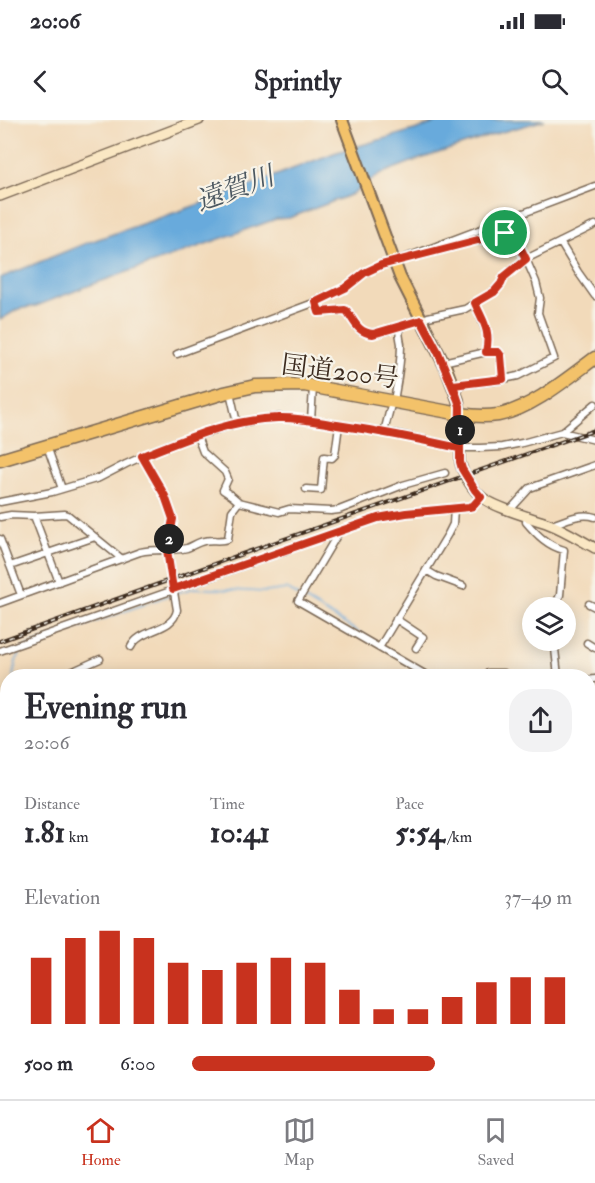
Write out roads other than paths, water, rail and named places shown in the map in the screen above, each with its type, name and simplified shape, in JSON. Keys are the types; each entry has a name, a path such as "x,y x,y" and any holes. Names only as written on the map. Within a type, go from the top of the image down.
{"highway":[{"name":"国道200号","path":"0,460 255,386 313,387 478,417 498,415 521,408 538,399 595,358"}],"main road":[{"path":"342,120 405,289 443,362 460,406 460,414"}],"street":[{"path":"0,196 199,120"},
{"path":"177,354 316,302 345,288 364,273 381,265 593,187"},
{"path":"316,302 319,312 347,311 360,329 373,334 440,314 461,311 494,292 504,277 526,259 595,225"},
{"path":"396,260 505,233 514,235 526,259 536,282 540,298 538,313 554,358 518,376 453,385"},
{"path":"560,242 595,296"},
{"path":"475,303 488,332 486,352"},
{"path":"384,432 393,401 400,358 401,342 398,331 400,326"},
{"path":"443,362 486,352 498,352 501,356 503,379"},
{"path":"311,420 313,387"},
{"path":"230,392 237,423"},
{"path":"0,502 62,489 99,478 168,445 237,423 279,417 384,432 459,448 502,447 562,432 595,404"},
{"path":"460,414 459,448 462,469 481,497 552,525 595,548"},
{"path":"306,489 321,490 324,457 332,458 334,455 339,425"},
{"path":"562,432 595,440"},
{"path":"196,436 202,452 225,472 228,479 223,490 239,502 279,512 289,509 331,512 445,473"},
{"path":"47,446 62,489"},
{"path":"131,647 134,642 167,624 176,616 177,610 167,550 173,519 165,496 142,456"},
{"path":"510,510 530,488 595,465"},
{"path":"0,651 339,531 390,515 469,507 481,497"},
{"path":"0,603 152,549 187,548 203,541 225,541 228,539 232,512 239,502"},
{"path":"379,648 453,524 454,508"},
{"path":"0,517 68,515 122,559"},
{"path":"552,525 583,515 595,517"},
{"path":"34,516 59,582"},
{"path":"527,516 526,522 534,532 550,545 564,550 559,597"},
{"path":"339,531 298,601 413,669"},
{"path":"10,566 95,537"},
{"path":"0,539 21,595"},
{"path":"426,570 463,586"},
{"path":"396,619 423,637 416,648"},
{"path":"587,643 595,648"},
{"path":"555,651 557,669"},
{"path":"78,669 100,659"}],"water":[{"path":"442,120 545,120 414,161 380,174 353,194 289,218 276,219 36,306 18,309 0,320 0,278 84,244 217,198 334,153"}],"waterway":[{"path":"176,593 194,588 266,592 287,589 298,596"},
{"path":"14,669 23,648 172,594"},
{"path":"302,598 365,636"}],"railway":[{"path":"0,641 595,430"}],"water label":[{"name":"遠賀川","path":"235,189"}]}
